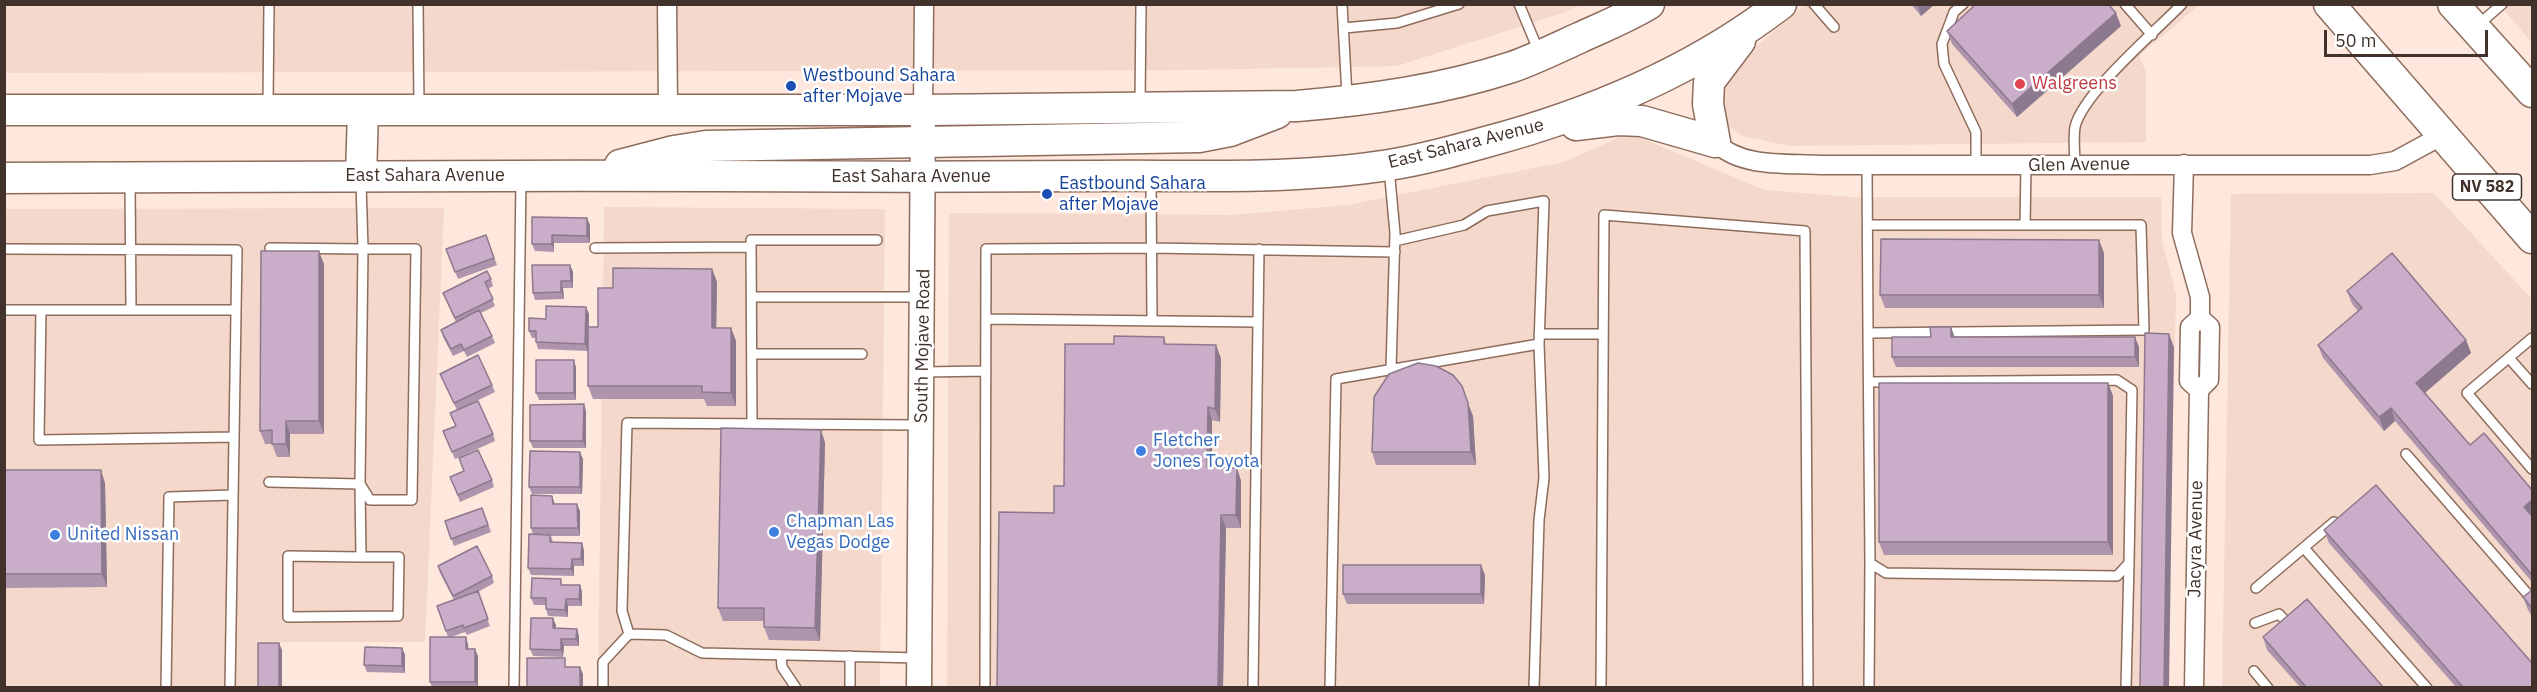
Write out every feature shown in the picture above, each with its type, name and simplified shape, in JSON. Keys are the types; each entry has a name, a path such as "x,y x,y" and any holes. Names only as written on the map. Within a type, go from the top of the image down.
{"main road":[{"path":"4,110 668,108 923,110 1296,106 1421,91 1492,73 1540,55 1631,15 1649,4"},
{"name":"East Sahara Avenue","path":"4,178 1150,175 1299,173 1389,165 1437,156 1531,130 1597,106 1665,75 1752,27 1781,4"},
{"name":"NV 582","path":"2329,4 2441,136 2532,238"},
{"path":"2453,4 2532,92"},
{"path":"1531,130 1629,120 1665,126 1714,142 1708,104 1709,82 1727,55 1752,27"},
{"path":"580,176 691,147 1199,137 1230,131 1296,106"},
{"path":"362,177 363,110"}],"street":[{"path":"667,4 668,108"},
{"name":"South Mojave Road","path":"919,687 924,297 924,4"},
{"name":"Glen Avenue","path":"1714,142 1735,156 1748,159 1820,165 2370,165 2395,161 2441,136"},
{"name":"Jacyra Avenue","path":"2184,164 2182,233 2200,297 2200,318 2210,327 2209,381 2199,390 2194,687"},
{"name":"Jacyra Avenue","path":"2199,390 2189,381 2190,327 2200,318"}],"lane":[{"path":"268,110 269,4"},
{"path":"418,4 419,109"},
{"path":"1140,107 1141,4"},
{"path":"1342,4 1347,101"},
{"path":"1344,28 1397,23 1459,4"},
{"path":"1519,4 1540,55"},
{"path":"1814,4 1834,27"},
{"path":"1963,4 1954,12 1942,44 1944,64 1976,132 1976,166"},
{"path":"2125,4 2152,35"},
{"path":"2075,165 2075,129 2083,107 2099,87 2182,4"},
{"path":"2475,28 2502,4"},
{"path":"1389,165 1395,241 1391,369"},
{"path":"1867,166 1869,687"},
{"path":"2025,225 2026,166"},
{"path":"1150,175 1152,321"},
{"path":"514,687 521,176"},
{"path":"361,557 362,177"},
{"path":"130,178 131,310"},
{"path":"1395,241 1464,225 1487,211 1544,201 1539,339 1544,478 1539,520 1534,687"},
{"path":"1600,687 1604,215 1805,231 1808,687"},
{"path":"1868,225 2141,225 2144,330 1868,333"},
{"path":"752,424 751,240 877,240"},
{"path":"595,248 751,247"},
{"path":"270,248 416,249 412,500 370,500 360,484"},
{"path":"985,687 986,249 1151,248 1395,252"},
{"path":"4,249 237,250 230,687"},
{"path":"1253,687 1259,249"},
{"path":"752,297 924,297"},
{"path":"4,310 236,310"},
{"path":"41,310 39,440 234,437"},
{"path":"986,319 1258,322"},
{"path":"1330,687 1336,379 1539,339 1603,334"},
{"path":"2532,338 2467,393 2532,469"},
{"path":"2190,341 2210,341"},
{"path":"752,354 862,354"},
{"path":"2509,358 2532,384"},
{"path":"923,372 986,371"},
{"path":"1869,382 2117,380 2132,390 2126,687"},
{"path":"629,634 622,611 627,423 922,425"},
{"path":"2406,454 2532,599"},
{"path":"269,482 360,484"},
{"path":"166,687 169,497 232,495"},
{"path":"2256,588 2344,513"},
{"path":"2304,548 2427,687"},
{"path":"288,556 361,557 399,557 398,616 288,617 288,556"},
{"path":"1870,563 1886,573 2117,576 2129,563"},
{"path":"2255,623 2279,614 2293,630"},
{"path":"603,687 603,662 629,634 666,635 702,653 919,658"},
{"path":"781,655 782,667 796,687"},
{"path":"850,656 850,687"},
{"path":"2254,671 2268,687"}],"shaded area":[{"path":"4,5 1580,5 1566,12 1397,66 1192,70 5,73"},
{"path":"1804,5 2199,5 2139,56 2146,72 2146,142 1791,146 1742,136 1723,122 1722,106 1727,78 1743,58"},
{"path":"2500,5 2532,5 2532,43"},
{"path":"1629,133 1765,190 1851,197 2161,197 2162,241 2176,294 2167,687 947,688 949,213 1232,215 1348,205 1564,162"},
{"path":"2434,193 2532,299 2532,687 2222,688 2231,194"},
{"path":"604,207 885,209 880,687 598,688"},
{"path":"444,208 425,642 258,642 257,687 5,687 4,209"}],"building":[{"name":"Walgreens","path":"1976,4 2108,4 2116,13 2012,104 1947,31"},
{"path":"532,217 587,218 587,236 552,235 552,244 532,244"},
{"path":"486,235 494,258 455,272 446,249"},
{"path":"1881,239 2099,240 2099,295 1880,295"},
{"path":"261,251 319,251 319,421 286,421 286,444 272,444 272,430 260,431"},
{"path":"2392,253 2466,340 2416,383 2470,445 2484,433 2532,490 2532,500 2524,507 2532,516 2532,575 2391,408 2379,417 2318,345 2362,308 2347,291"},
{"path":"532,265 570,265 571,281 561,281 561,292 533,293"},
{"path":"613,268 712,269 712,328 731,328 731,393 702,392 702,386 588,386 588,327 598,327 598,288 613,288"},
{"path":"487,271 491,279 485,282 493,299 455,318 443,293"},
{"path":"546,306 586,307 585,344 536,342 536,331 529,331 529,318 546,319"},
{"path":"479,310 492,336 464,350 461,344 451,349 441,330"},
{"path":"1930,327 1951,327 1951,337 2135,337 2135,357 1892,357 1892,337 1931,337"},
{"path":"2145,333 2169,334 2164,687 2140,687"},
{"path":"1114,336 1164,337 1164,344 1216,345 1215,409 1208,407 1207,467 1237,468 1236,515 1221,515 1218,687 997,687 999,512 1054,513 1054,486 1064,486 1065,344 1114,344"},
{"path":"478,355 492,385 454,403 440,374"},
{"path":"536,360 574,360 574,393 536,393"},
{"path":"1418,363 1436,366 1453,375 1462,386 1468,403 1471,452 1372,452 1374,397 1389,374"},
{"path":"1879,383 2108,383 2108,542 1879,542"},
{"path":"478,401 493,434 452,452 443,431 456,426 450,413"},
{"path":"584,404 583,441 530,441 530,405"},
{"name":"Chapman Las Vegas Dodge","path":"721,428 821,430 815,628 764,627 764,608 718,608"},
{"path":"478,450 492,480 458,495 450,477 464,471 459,458"},
{"path":"530,451 580,452 580,487 529,487"},
{"name":"United Nissan","path":"4,470 101,470 102,574 4,574"},
{"path":"2376,485 2532,663 2532,687 2463,687 2324,530"},
{"path":"531,495 552,496 553,504 577,504 578,528 531,528"},
{"path":"482,508 488,525 451,539 445,521"},
{"path":"529,534 550,535 550,542 582,543 581,559 572,559 571,569 528,568"},
{"path":"477,546 492,576 453,596 438,566"},
{"path":"1343,565 1481,565 1481,594 1343,594"},
{"path":"532,578 561,579 561,585 580,585 579,599 566,599 565,610 546,609 546,598 531,598"},
{"path":"2532,590 2532,608 2523,597"},
{"path":"478,591 488,619 464,628 463,625 446,631 437,606"},
{"path":"2307,599 2383,687 2306,687 2263,637"},
{"path":"531,618 553,618 553,628 577,629 576,639 561,639 561,650 530,649"},
{"path":"430,637 466,637 466,649 475,649 475,682 430,682"},
{"path":"258,643 279,643 279,687 258,687"},
{"path":"365,647 402,648 402,666 364,665"},
{"path":"527,658 565,658 565,667 580,667 580,687 527,687"}],"place":[{"name":"Walgreens","path":"2020,84"},
{"name":"Westbound Sahara after Mojave","path":"791,86"},
{"name":"Eastbound Sahara after Mojave","path":"1047,194"},
{"name":"Fletcher Jones Toyota","path":"1141,451"},
{"name":"Chapman Las Vegas Dodge","path":"774,532"},
{"name":"United Nissan","path":"55,535"}]}
